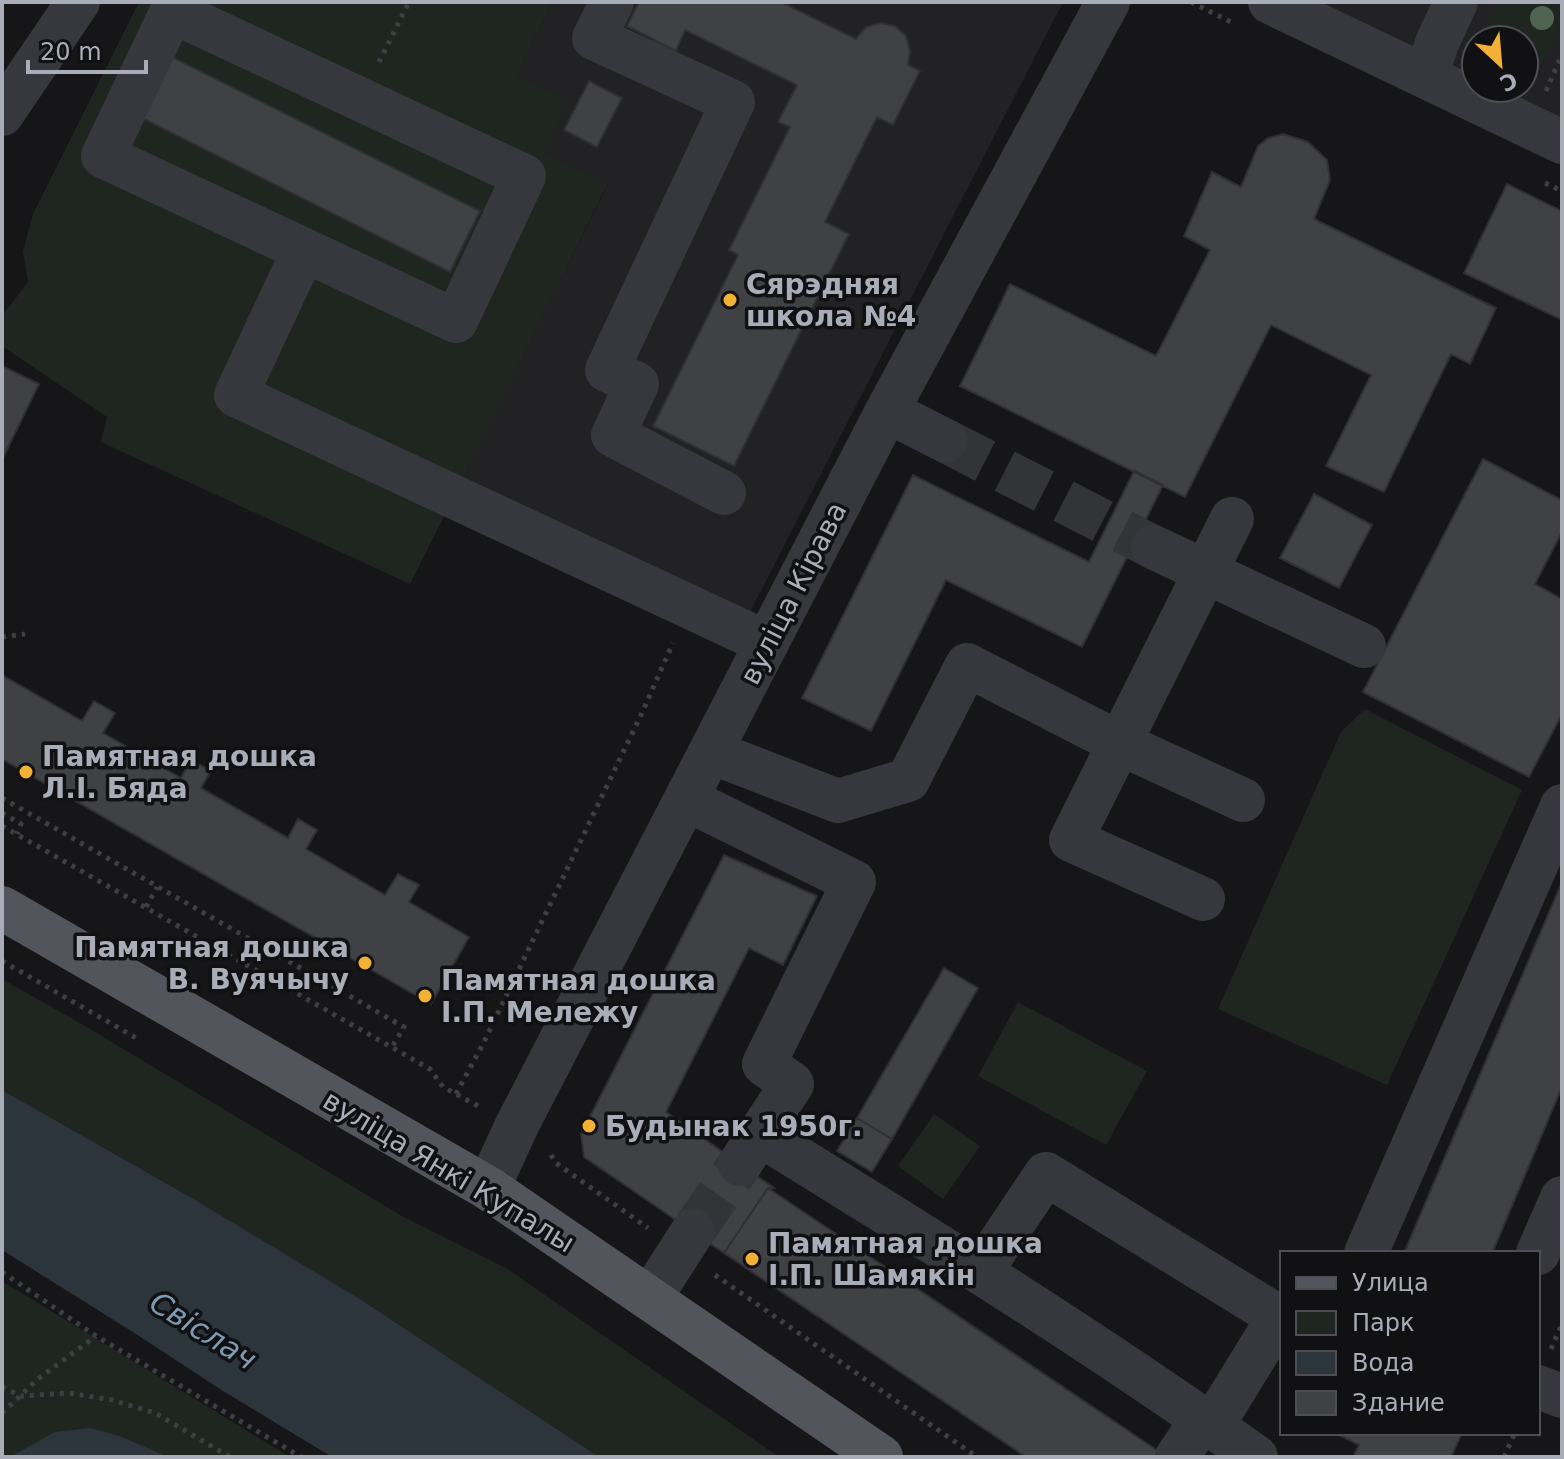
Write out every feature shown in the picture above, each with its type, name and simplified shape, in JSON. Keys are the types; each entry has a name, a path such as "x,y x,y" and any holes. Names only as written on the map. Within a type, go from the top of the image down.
{"main road":[{"name":"вуліца Янкі Купалы","path":"2,908 488,1188 881,1457"}],"street":[{"path":"2,114 78,2"},
{"path":"612,2 594,38 733,102 607,370 637,384 613,435 724,493"},
{"name":"вуліца Кірава","path":"488,1188 517,1125 887,411 1108,2"},
{"path":"1270,2 1562,142"},
{"path":"1426,76 1456,2"},
{"path":"172,11 524,176 456,321 304,250 103,156 172,11"},
{"path":"304,250 236,395 767,643"},
{"path":"887,411 946,441"},
{"path":"1203,899 1071,840 1232,519"},
{"path":"1153,547 1364,646"},
{"path":"711,752 838,801 908,780 967,665 1119,743 1243,800"},
{"path":"686,799 854,882 764,1064 792,1084 750,1149 981,1271 1256,1457"},
{"path":"1367,1251 1562,806"},
{"path":"981,1271 1046,1174 1279,1317 1208,1422 1177,1457"},
{"path":"1539,1251 1562,1198"},
{"path":"650,1298 686,1241"},
{"path":"1540,1388 1562,1396"}],"path":[{"path":"1544,95 1562,54"},
{"path":"2,637 25,634"},
{"path":"456,1094 641,715"},
{"path":"2,798 404,1027 392,1047"},
{"path":"2,813 21,824 17,834"},
{"path":"2,826 430,1069 443,1087 492,1113"},
{"path":"146,907 157,887"},
{"path":"2,961 139,1040"},
{"path":"546,1147 556,1163 686,1241 977,1457"},
{"path":"2,1272 96,1336 301,1457"},
{"path":"2,1413 38,1379 96,1336"},
{"path":"2,1387 21,1396 69,1393 112,1400 155,1413 230,1457"},
{"path":"1504,1457 1514,1435"}],"shaded area":[{"name":"Сярэдняя школа №4","path":"553,2 1063,2 745,622 462,481 608,184 545,153 517,75"},
{"path":"1313,2 1562,2 1562,120 1528,104 1540,104 1540,24 1460,24 1460,71"}],"green space":[{"path":"139,2 553,2 517,75 568,100 546,153 608,183 410,584 101,442 107,417 2,346 2,316 28,282 23,251 33,214"},
{"path":"1496,2 1562,2 1562,22 1540,69 1540,24 1486,24"},
{"path":"1365,709 1522,790 1387,1085 1218,1009 1341,732"},
{"path":"2,979 402,1216 506,1268 779,1457 599,1457 360,1299 192,1198 2,1090"},
{"path":"1018,1002 1147,1071 1106,1145 978,1076"},
{"path":"934,1114 980,1146 943,1199 898,1166"},
{"path":"2,1281 290,1457 2,1457"}],"water":[{"name":"Свіслач","path":"2,1090 192,1198 360,1299 599,1457 332,1457 223,1391 2,1250"},
{"path":"91,1428 122,1437 168,1457 10,1457 55,1432"}],"building":[{"path":"639,2 781,2 856,39 866,27 880,23 895,26 906,36 910,51 908,65 920,71 893,125 877,117 825,222 849,234 734,466 653,426 738,255 729,250 790,127 778,122 797,85 685,30 676,51 627,26"},
{"path":"170,56 480,211 450,272 140,117"},
{"path":"589,81 622,98 597,147 564,130"},
{"path":"1283,134 1308,142 1327,160 1330,180 1314,219 1496,308 1470,364 1451,354 1384,492 1326,466 1371,375 1271,325 1185,497 960,386 1010,284 1156,356 1210,250 1184,236 1212,172 1241,187 1258,146 1268,138"},
{"path":"1507,184 1562,211 1562,320 1464,273"},
{"path":"2,366 39,384 2,460"},
{"path":"1483,459 1562,500 1562,532 1535,584 1562,599 1562,714 1529,777 1363,692"},
{"path":"1134,471 1163,485 1082,647 946,580 871,731 802,698 913,475 1089,562"},
{"path":"1314,494 1372,525 1339,588 1280,558"},
{"path":"2,675 82,721 94,701 115,713 103,733 181,778 191,760 211,771 201,788 288,838 298,819 317,830 306,849 385,895 398,874 419,885 409,902 469,937 431,1004 2,759"},
{"path":"724,855 817,896 783,965 749,948 666,1112 774,1188 768,1188 724,1253 584,1157 581,1134"},
{"path":"1562,882 1562,1087 1493,1251 1405,1251"},
{"path":"944,968 978,988 892,1139 857,1118"},
{"path":"857,1118 892,1139 872,1172 837,1151"},
{"path":"768,1188 1167,1457 1026,1457 724,1253"},
{"path":"1339,1435 1461,1435 1451,1457 1353,1457 1359,1445"}],"tunnel":[{"path":"946,441 1153,547"},
{"path":"693,1231 740,1164"}],"place":[{"name":"Сярэдняя школа №4","path":"730,300"},
{"name":"Памятная дошка Л.І. Бяда","path":"26,772"},
{"name":"Памятная дошка В. Вуячычу","path":"365,963"},
{"name":"Памятная дошка І.П. Мележу","path":"425,996"},
{"name":"Будынак 1950г.","path":"589,1126"},
{"name":"Памятная дошка І.П. Шамякін","path":"752,1259"}]}
